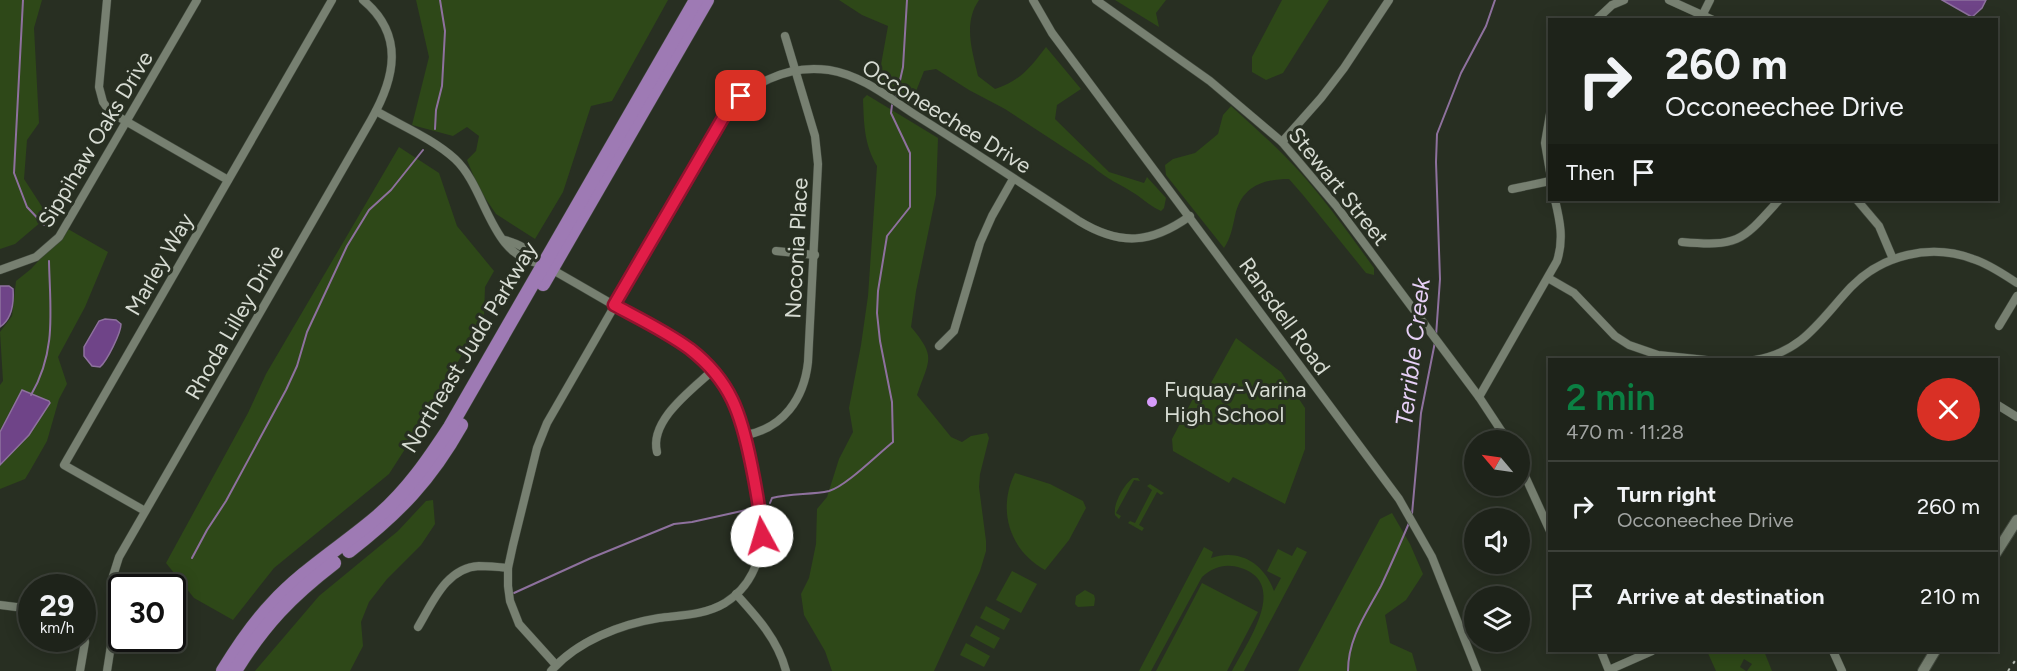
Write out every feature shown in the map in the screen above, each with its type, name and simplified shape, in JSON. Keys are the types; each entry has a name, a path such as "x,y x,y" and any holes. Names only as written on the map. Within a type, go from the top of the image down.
{"highway":[{"name":"Northeast Judd Parkway","path":"235,671 260,633 284,605 396,513 433,471 696,0"},
{"name":"Northeast Judd Parkway","path":"223,671 242,640 271,604 308,571 379,515 400,495 424,466 450,427 707,0"}],"main road":[{"path":"1998,551 2017,520"},
{"path":"1923,671 1934,652"}],"street":[{"path":"107,0 99,87 103,102 110,112 126,122 228,180"},
{"name":"Sippihaw Oaks Drive","path":"0,270 36,257 59,237 197,0"},
{"name":"Marley Way","path":"145,511 64,465 332,0"},
{"name":"Rhoda Lilley Drive","path":"107,671 115,620 113,576 115,566 376,111 391,76 390,42 375,11 363,0"},
{"name":"Ransdell Road","path":"1033,0 1052,33 1399,499 1432,557 1477,671"},
{"name":"Stewart Street","path":"1096,0 1210,81 1282,142 1336,207 1479,397 1501,430"},
{"path":"1282,142 1344,68 1389,0"},
{"path":"1598,18 1612,5 1624,0"},
{"path":"1669,0 1701,17 1710,0"},
{"name":"Noconia Place","path":"746,435 762,430 783,417 794,406 804,386 808,362 819,181 817,150 805,99 784,36"},
{"name":"Occoneechee Drive","path":"553,668 519,624 510,601 508,568 542,435 718,126 741,96 763,81 780,74 828,70 847,74 938,129 1087,226 1114,237 1148,238 1163,233 1190,216"},
{"path":"376,111 453,158 466,172 492,225 505,240 518,244 535,254 547,266 678,341 713,370 734,399 746,435 758,497 762,536 758,560 753,572 736,594 726,602 707,611 627,625 584,645 553,668"},
{"path":"1548,126 1545,143 1548,160"},
{"path":"939,346 954,331 980,243 1013,179"},
{"path":"1512,189 1548,181"},
{"path":"1479,397 1557,261 1562,244 1561,224 1555,201"},
{"path":"1682,242 1719,244 1734,241 1748,233 1778,201"},
{"path":"1858,201 1879,226 1893,259"},
{"path":"776,251 815,255"},
{"path":"1762,358 1785,351 1797,344 1870,270 1893,259 1919,252 1959,254 1984,263 2017,283"},
{"path":"1548,278 1574,293 1615,336 1629,345 1658,355 1687,358"},
{"path":"1999,326 2017,296"},
{"path":"657,452 656,437 662,424 679,402 713,370"},
{"path":"1998,405 2017,417"},
{"path":"1530,487 1548,527"},
{"path":"418,627 440,590 456,574 479,566 508,568"},
{"path":"736,594 771,637 781,655 786,671"},
{"path":"0,604 18,607"},
{"path":"80,671 83,652"},
{"path":"1601,652 1609,670 1650,652"},
{"path":"1833,652 1842,671"}],"green space":[{"path":"0,0 42,0 34,28 39,123 27,140 24,179 48,216 15,244 0,249"},
{"path":"416,0 668,0 612,101 591,106 563,192 535,239 496,214 479,189 467,160 476,151 479,136 467,127 453,136 412,125 429,57"},
{"path":"839,0 979,0 971,18 970,27 971,47 978,76 995,89 1012,82 1035,61 1046,47 1081,89 1057,105 1055,119 1109,172 1144,183 1147,177 1166,198 1164,208 1161,211 1155,208 1005,109 936,69 924,71 913,99 906,100 878,81 888,26 862,15"},
{"path":"1115,0 1166,0 1156,13 1159,27"},
{"path":"1282,0 1329,0 1283,73 1266,80 1252,72 1252,57"},
{"path":"867,95 938,138 936,195 911,327 925,346 928,359 917,395 951,437 962,442 971,436 987,433 989,438 979,487 986,551 980,571 934,671 832,671 825,651 804,615 801,594 809,578 816,544 817,509 827,497 839,459 853,432 849,408 868,296 877,166 869,150 866,134 863,99"},
{"path":"1231,106 1282,153 1308,182 1338,218 1374,268 1374,275 1366,273 1289,179 1261,183 1247,192 1238,206 1230,236 1224,248 1166,175 1165,165 1173,159 1195,153 1218,134 1223,115"},
{"path":"399,147 439,173 457,226 494,271 485,287 484,316 434,404 389,474 274,568 233,620 194,598 186,588 186,574 175,574 166,563 248,413 266,374"},
{"path":"68,229 108,252 85,307 58,357 67,384 59,399 47,441 25,479 0,489 0,385 3,381 0,332 12,316 16,281 31,269"},
{"path":"1236,338 1281,372 1305,408 1305,449 1285,504 1233,477 1229,483 1173,451 1172,439 1198,389 1207,390"},
{"path":"1015,473 1050,484 1083,501 1086,508 1069,540 1045,570 1023,551 1010,528 1007,501"},
{"path":"1133,478 1138,478 1140,481 1134,480 1116,513 1121,516 1119,519 1115,515 1117,500"},
{"path":"1150,484 1164,493 1161,495 1157,492 1139,525 1144,528 1142,531 1128,523 1130,521 1135,523 1152,490 1147,486"},
{"path":"433,500 435,524 421,545 387,579 369,602 361,622 363,646 350,671 255,671 319,596 398,531 426,501"},
{"path":"1392,513 1410,544 1423,574 1406,600 1385,615 1390,643 1412,653 1417,671 1298,671 1380,519"},
{"path":"1204,547 1213,552 1211,558 1231,555 1249,560 1264,573 1274,591 1281,578 1267,571 1278,549 1292,556 1297,547 1307,552 1244,671 1232,671 1260,615 1263,601 1262,587 1255,576 1241,568 1225,566 1215,568 1202,577 1151,671 1139,671"},
{"path":"1012,571 1037,584 1021,613 996,600"},
{"path":"1202,583 1258,612 1227,671 1156,671"},
{"path":"1085,590 1094,595 1094,606 1078,607 1075,604 1076,596"},
{"path":"986,606 1010,619 1004,630 980,618"},
{"path":"976,625 1000,638 994,649 970,636"},
{"path":"966,643 990,656 984,667 960,655"},
{"path":"1707,652 1764,652 1772,671 1747,671 1752,664 1744,659 1740,667 1746,671 1716,671"}],"shaded area":[{"path":"1942,0 1986,0 1982,8 1972,17"},
{"path":"0,286 9,286 13,289 13,294 10,315 0,327"},
{"path":"116,320 121,324 120,328 103,364 100,367 92,366 84,356 84,347 99,321"},
{"path":"22,390 50,403 29,435 0,465 0,432"}],"waterway":[{"path":"23,0 14,173 27,207 44,225"},
{"path":"435,129 436,110 442,86 445,31 440,0"},
{"path":"896,98 903,67 907,0"},
{"name":"Terrible Creek","path":"1436,336 1440,279 1437,134 1461,73 1486,26 1495,0"},
{"path":"770,503 772,498 829,491 836,488 893,442 892,402 877,313 878,291 887,236 910,207 910,153 891,113 892,105"},
{"path":"192,558 226,501 286,390 297,366 307,332 347,246 369,210 391,190 423,150"},
{"path":"31,395 45,362 48,346 51,313 49,261"},
{"name":"Terrible Creek","path":"1412,514 1421,413 1435,342"},
{"path":"514,593 674,524 751,509"},
{"name":"Terrible Creek","path":"1348,671 1354,637 1381,586 1409,523"}],"railway":[{"path":"2008,671 2017,658"}],"place":[{"name":"Fuquay-Varina High School","path":"1152,402"}],"route":[{"path":"741,96 723,118 614,305 678,341 713,370 725,384 734,399 746,435 758,497 762,536"}]}
